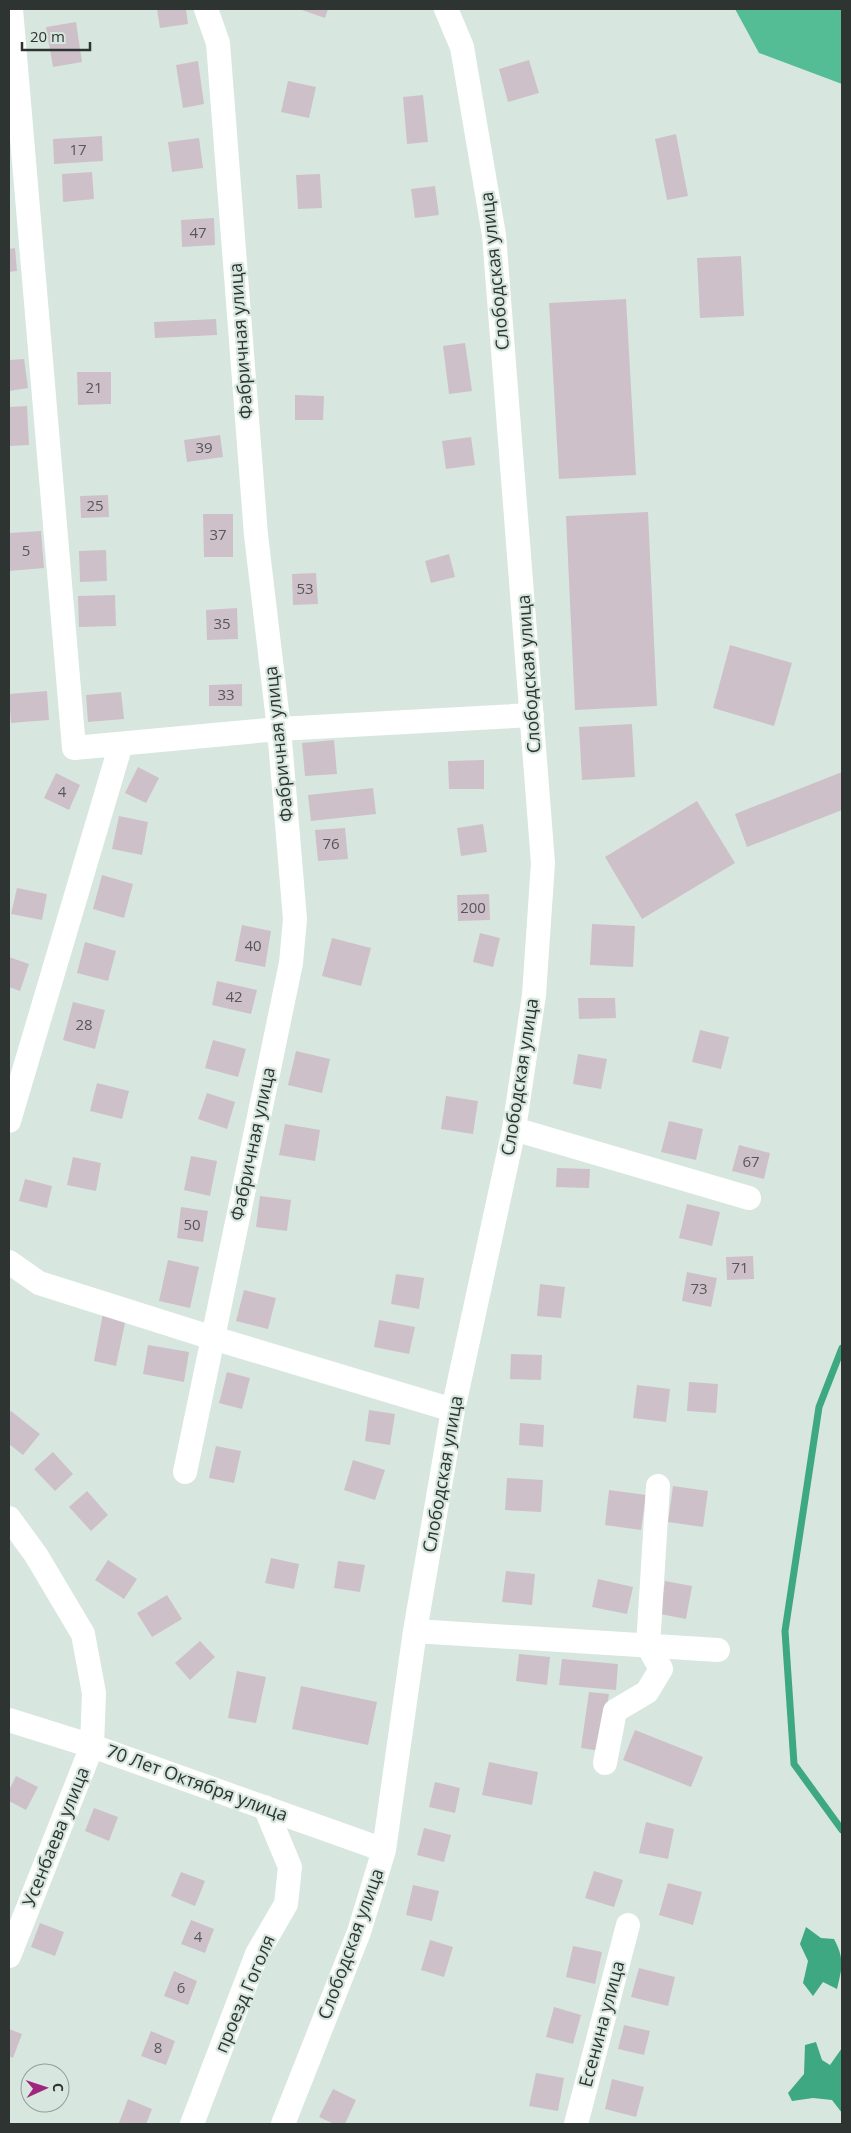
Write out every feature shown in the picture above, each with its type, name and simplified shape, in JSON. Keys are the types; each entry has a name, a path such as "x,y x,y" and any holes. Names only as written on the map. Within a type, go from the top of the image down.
{"street":[{"path":"10,9 74,748 279,729 532,715"},
{"name":"Фабричная улица","path":"185,1472 291,963 295,919 279,729 256,535 218,43 206,9"},
{"name":"Слободская улица","path":"283,2124 359,1932 384,1850 415,1632 453,1410 514,1129 534,995 543,863 494,235 462,47 446,9"},
{"path":"9,1121 121,744"},
{"path":"514,1129 749,1198"},
{"path":"9,1262 39,1283 213,1338 453,1410"},
{"path":"604,1762 615,1711 647,1692 662,1669 648,1646 658,1486"},
{"name":"Усенбаева улица","path":"9,1518 36,1555 83,1634 94,1693 92,1746 9,1956"},
{"path":"415,1632 718,1650"},
{"name":"70 Лет Октября улица","path":"9,1720 92,1746 384,1850"},
{"name":"проезд Гоголя","path":"192,2124 257,1954 286,1904 290,1867 264,1807"},
{"name":"Есенина улица","path":"576,2124 628,1925"}],"shaded area":[{"path":"735,9 842,9 842,84 759,53"},
{"path":"806,1927 821,1938 834,1939 842,1964 837,1989 823,1982 813,1996 803,1983 808,1961 800,1944"},
{"path":"816,2042 822,2060 830,2065 842,2048 842,2113 832,2100 813,2098 792,2101 788,2093 804,2074 805,2045"}],"building":[{"path":"157,9 186,9 188,24 160,28"},
{"path":"299,9 328,9 325,18"},
{"path":"76,22 82,62 53,67 46,27"},
{"path":"529,60 539,93 508,102 499,69"},
{"path":"198,61 204,104 183,108 176,65"},
{"path":"288,81 316,87 309,118 281,112"},
{"path":"423,95 428,142 407,144 403,97"},
{"path":"676,134 688,196 667,200 655,139"},
{"path":"102,136 103,161 54,164 53,139"},
{"path":"199,138 203,168 172,172 168,142"},
{"path":"92,172 94,199 63,202 62,174"},
{"path":"320,174 322,208 298,209 296,175"},
{"path":"435,186 439,215 415,218 411,189"},
{"path":"214,218 215,245 182,247 181,220"},
{"path":"15,248 17,271 9,272 9,249"},
{"path":"741,256 744,316 700,318 697,258"},
{"path":"626,299 636,475 559,479 549,303"},
{"path":"216,319 217,335 155,338 154,322"},
{"path":"465,343 472,391 449,394 443,346"},
{"path":"24,359 28,388 9,391 9,360"},
{"path":"77,372 111,372 111,404 78,405"},
{"path":"295,395 324,396 323,420 295,420"},
{"path":"27,406 29,445 9,446 9,407"},
{"path":"220,435 223,457 187,462 184,440"},
{"path":"471,437 475,465 446,469 442,441"},
{"path":"108,495 109,517 81,518 80,496"},
{"path":"648,512 657,706 575,710 566,516"},
{"path":"203,514 233,514 233,557 204,557"},
{"path":"41,531 44,568 9,571 9,533"},
{"path":"106,550 107,581 80,582 79,551"},
{"path":"449,554 455,577 431,583 425,561"},
{"path":"316,573 318,604 293,605 292,574"},
{"path":"115,595 116,626 79,627 78,596"},
{"path":"237,608 238,639 207,640 206,610"},
{"path":"730,645 792,663 774,726 713,708"},
{"path":"242,684 242,706 209,706 209,685"},
{"path":"47,691 49,720 11,723 9,694"},
{"path":"121,692 124,719 88,722 86,695"},
{"path":"632,724 635,777 582,780 579,727"},
{"path":"334,740 337,774 305,776 302,743"},
{"path":"484,760 484,789 449,789 448,761"},
{"path":"138,767 159,778 146,803 125,793"},
{"path":"842,772 842,810 747,847 735,814"},
{"path":"56,773 80,785 69,810 44,798"},
{"path":"373,788 376,814 311,821 308,795"},
{"path":"697,801 735,863 642,919 605,857"},
{"path":"119,816 148,822 142,855 112,849"},
{"path":"483,824 487,852 461,856 457,828"},
{"path":"345,828 348,859 318,861 315,830"},
{"path":"102,875 133,884 124,918 93,909"},
{"path":"17,888 47,894 42,920 11,914"},
{"path":"489,894 490,920 458,921 457,895"},
{"path":"592,924 635,926 633,967 590,965"},
{"path":"242,925 271,931 265,967 235,961"},
{"path":"480,933 500,938 493,967 473,962"},
{"path":"332,938 371,948 361,986 322,976"},
{"path":"85,942 116,951 108,981 77,973"},
{"path":"9,957 29,964 20,991 9,987"},
{"path":"217,981 257,990 251,1014 212,1005"},
{"path":"578,998 615,998 616,1018 579,1019"},
{"path":"73,1002 105,1010 95,1049 63,1040"},
{"path":"700,1030 729,1037 721,1069 692,1062"},
{"path":"213,1040 246,1049 238,1077 205,1068"},
{"path":"296,1051 330,1059 322,1093 288,1085"},
{"path":"578,1054 607,1059 601,1089 573,1084"},
{"path":"97,1083 129,1091 122,1119 90,1111"},
{"path":"207,1093 235,1102 227,1129 198,1119"},
{"path":"446,1096 478,1101 473,1134 441,1129"},
{"path":"669,1121 703,1129 696,1160 661,1152"},
{"path":"285,1124 320,1130 315,1161 279,1155"},
{"path":"739,1145 770,1153 764,1179 732,1171"},
{"path":"191,1156 217,1161 210,1196 184,1190"},
{"path":"73,1157 101,1163 96,1191 67,1185"},
{"path":"557,1168 590,1169 589,1188 556,1187"},
{"path":"25,1179 52,1186 47,1208 19,1201"},
{"path":"260,1196 291,1200 287,1231 256,1227"},
{"path":"687,1204 720,1212 712,1246 679,1238"},
{"path":"181,1207 208,1211 203,1242 177,1238"},
{"path":"753,1256 754,1279 727,1280 726,1257"},
{"path":"168,1260 199,1267 190,1308 159,1301"},
{"path":"687,1272 717,1278 711,1307 682,1301"},
{"path":"396,1274 424,1278 419,1309 391,1304"},
{"path":"540,1284 565,1287 561,1318 537,1316"},
{"path":"244,1290 276,1298 268,1329 236,1321"},
{"path":"103,1313 126,1318 116,1366 94,1361"},
{"path":"379,1320 415,1327 409,1354 374,1347"},
{"path":"148,1345 189,1352 184,1382 143,1374"},
{"path":"511,1354 542,1355 541,1380 510,1379"},
{"path":"227,1372 250,1378 242,1409 219,1403"},
{"path":"689,1382 718,1384 716,1413 687,1411"},
{"path":"637,1385 670,1389 666,1422 633,1418"},
{"path":"369,1410 395,1414 390,1445 365,1441"},
{"path":"11,1411 40,1434 23,1455 9,1444 9,1414"},
{"path":"520,1423 544,1425 543,1447 519,1445"},
{"path":"216,1446 241,1451 234,1483 209,1478"},
{"path":"53,1452 73,1474 55,1491 34,1469"},
{"path":"353,1460 385,1470 375,1500 344,1490"},
{"path":"507,1478 543,1480 541,1512 505,1510"},
{"path":"673,1486 708,1491 703,1527 668,1522"},
{"path":"609,1490 646,1495 641,1530 605,1525"},
{"path":"87,1491 108,1515 91,1531 69,1507"},
{"path":"271,1558 299,1564 294,1589 265,1583"},
{"path":"108,1560 137,1579 124,1599 95,1580"},
{"path":"338,1561 365,1565 360,1592 334,1588"},
{"path":"506,1571 535,1574 532,1605 502,1602"},
{"path":"598,1579 633,1587 627,1614 592,1607"},
{"path":"665,1581 692,1586 686,1619 660,1614"},
{"path":"167,1595 182,1619 152,1637 137,1613"},
{"path":"200,1641 215,1657 190,1680 175,1663"},
{"path":"519,1654 550,1657 547,1685 516,1681"},
{"path":"562,1659 618,1664 616,1690 559,1685"},
{"path":"237,1671 266,1677 256,1723 228,1718"},
{"path":"301,1686 377,1702 368,1745 292,1729"},
{"path":"589,1692 609,1694 600,1751 581,1748"},
{"path":"635,1730 703,1757 691,1787 623,1760"},
{"path":"489,1762 538,1772 532,1805 482,1795"},
{"path":"16,1776 38,1787 26,1810 9,1801 9,1790"},
{"path":"435,1782 460,1788 455,1813 429,1807"},
{"path":"94,1808 118,1817 109,1841 85,1831"},
{"path":"646,1822 674,1829 668,1859 639,1853"},
{"path":"424,1828 451,1835 444,1862 417,1855"},
{"path":"594,1871 623,1880 614,1907 585,1898"},
{"path":"181,1872 205,1881 195,1906 171,1896"},
{"path":"668,1883 702,1892 693,1925 659,1915"},
{"path":"413,1885 439,1891 432,1921 406,1915"},
{"path":"191,1920 214,1929 205,1953 181,1944"},
{"path":"40,1923 64,1932 55,1956 31,1947"},
{"path":"430,1940 453,1947 444,1977 421,1970"},
{"path":"573,1946 602,1952 595,1984 566,1977"},
{"path":"639,1968 675,1977 668,2006 631,1997"},
{"path":"174,1971 197,1981 188,2005 164,1996"},
{"path":"554,2007 581,2015 573,2044 546,2037"},
{"path":"624,2025 650,2031 644,2055 618,2049"},
{"path":"9,2029 22,2034 13,2058 9,2056"},
{"path":"151,2031 175,2041 166,2065 141,2056"},
{"path":"536,2073 564,2078 558,2111 529,2106"},
{"path":"612,2079 644,2087 636,2117 605,2109"},
{"path":"333,2089 356,2100 345,2124 334,2124 319,2117"},
{"path":"128,2099 152,2109 146,2124 119,2123"}],"waterway":[{"path":"842,1348 819,1407 785,1631 794,1764 842,1830"}]}
